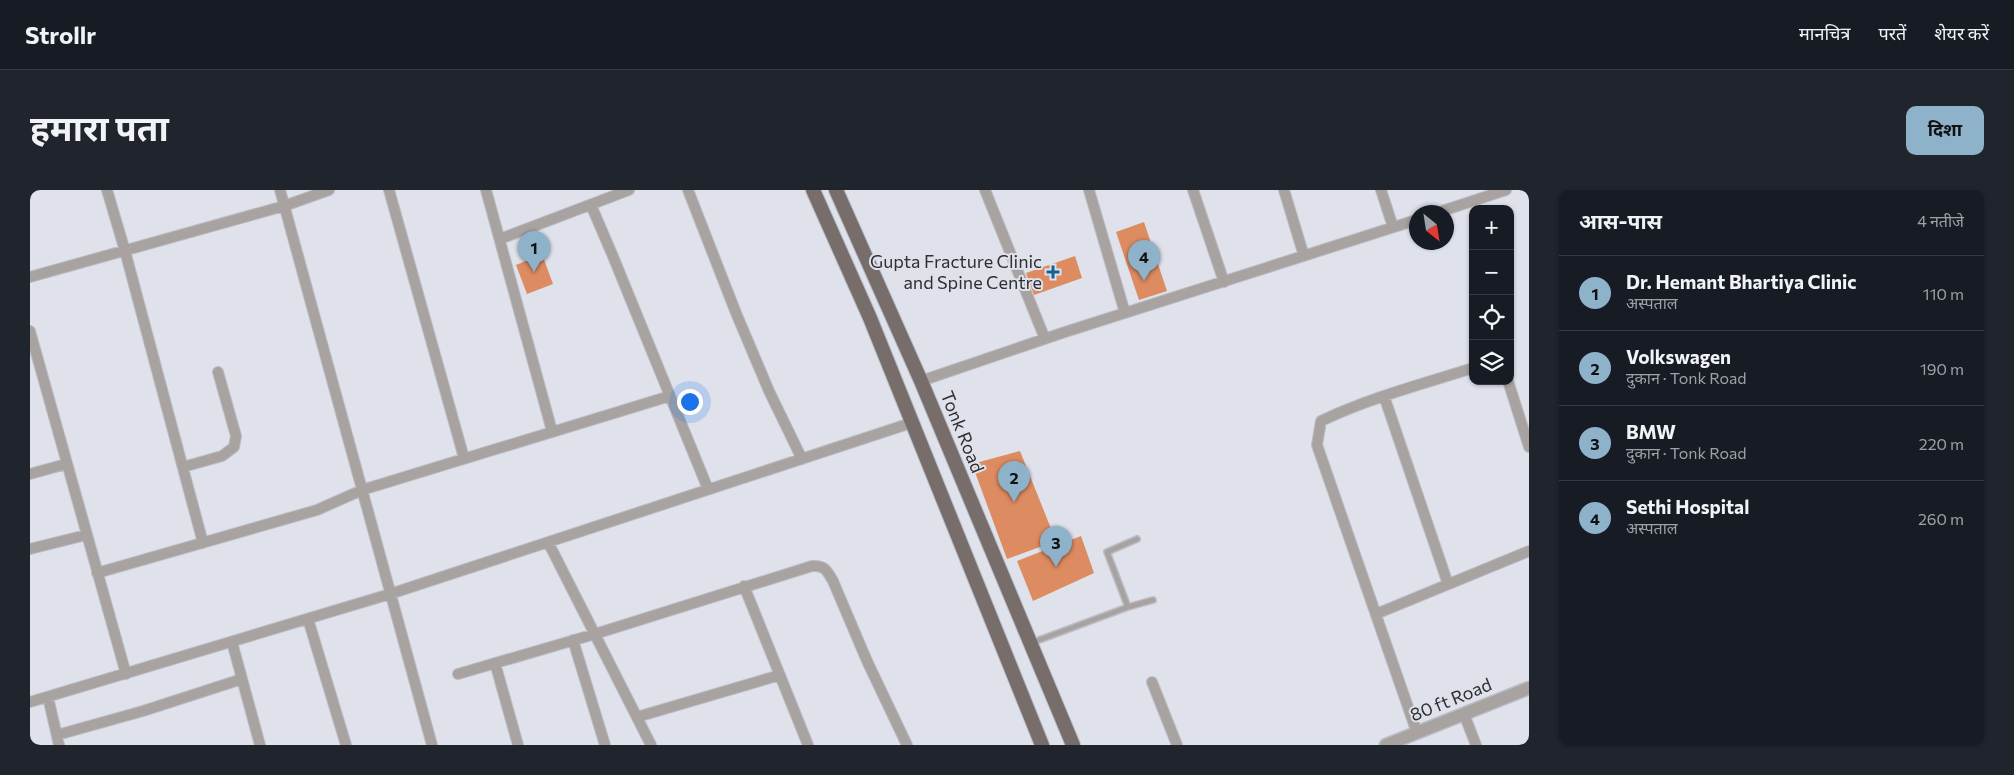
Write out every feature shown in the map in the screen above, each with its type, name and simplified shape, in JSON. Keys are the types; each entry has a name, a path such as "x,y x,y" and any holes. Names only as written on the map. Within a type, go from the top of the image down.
{"main road":[{"path":"813,190 870,318 1042,745"},
{"name":"Tonk Road","path":"836,190 921,381 1073,745"}],"street":[{"path":"106,190 126,250 203,543"},
{"path":"280,190 432,745"},
{"path":"30,277 284,206 329,190"},
{"path":"389,190 464,458"},
{"path":"486,190 552,431"},
{"path":"500,239 629,190"},
{"path":"688,190 765,382 802,459"},
{"path":"985,190 1046,339"},
{"path":"1089,190 1125,313"},
{"path":"1193,190 1224,282"},
{"path":"1284,190 1304,256"},
{"path":"1382,190 1393,227"},
{"path":"1454,206 1483,194 1506,190"},
{"path":"591,205 708,490"},
{"path":"921,381 1125,313 1409,222"},
{"path":"30,331 126,674"},
{"path":"1417,733 1317,445 1320,421 1343,410 1469,369"},
{"path":"183,467 222,456 231,451 236,443 236,436 218,372"},
{"path":"1509,385 1529,447"},
{"path":"97,573 317,510 362,490 670,396"},
{"path":"1384,396 1448,584"},
{"path":"30,702 390,594 911,423"},
{"path":"30,474 66,464"},
{"path":"30,550 86,535"},
{"path":"548,542 651,745"},
{"path":"1376,614 1529,550"},
{"path":"458,674 595,634 744,586 820,565 827,569 907,745"},
{"path":"744,586 808,745"},
{"path":"308,619 346,745"},
{"path":"573,640 605,745"},
{"path":"232,642 260,745"},
{"path":"495,663 518,745"},
{"path":"637,717 780,676"},
{"path":"48,697 58,740 242,679"},
{"path":"1152,682 1177,745"},
{"name":"80 ft Road","path":"1386,745 1529,688"},
{"path":"1464,714 1476,745"}],"lane":[{"path":"1128,606 1107,552 1136,540"},
{"path":"1030,644 1128,606 1153,600"}],"building":[{"path":"1144,222 1167,291 1139,300 1116,232"},
{"path":"542,254 553,284 527,294 516,265"},
{"path":"1075,256 1082,278 1034,295 1026,273"},
{"path":"1020,451 1056,541 1007,559 972,464"},
{"path":"1081,536 1094,573 1033,601 1017,561"}],"place":[{"name":"Dr. Hemant Bhartiya Clinic","path":"534,272"},
{"name":"Gupta Fracture Clinic and Spine Centre","path":"1053,272"},
{"name":"Sethi Hospital","path":"1144,281"},
{"name":"Volkswagen","path":"1014,502"},
{"name":"BMW","path":"1056,567"}]}
